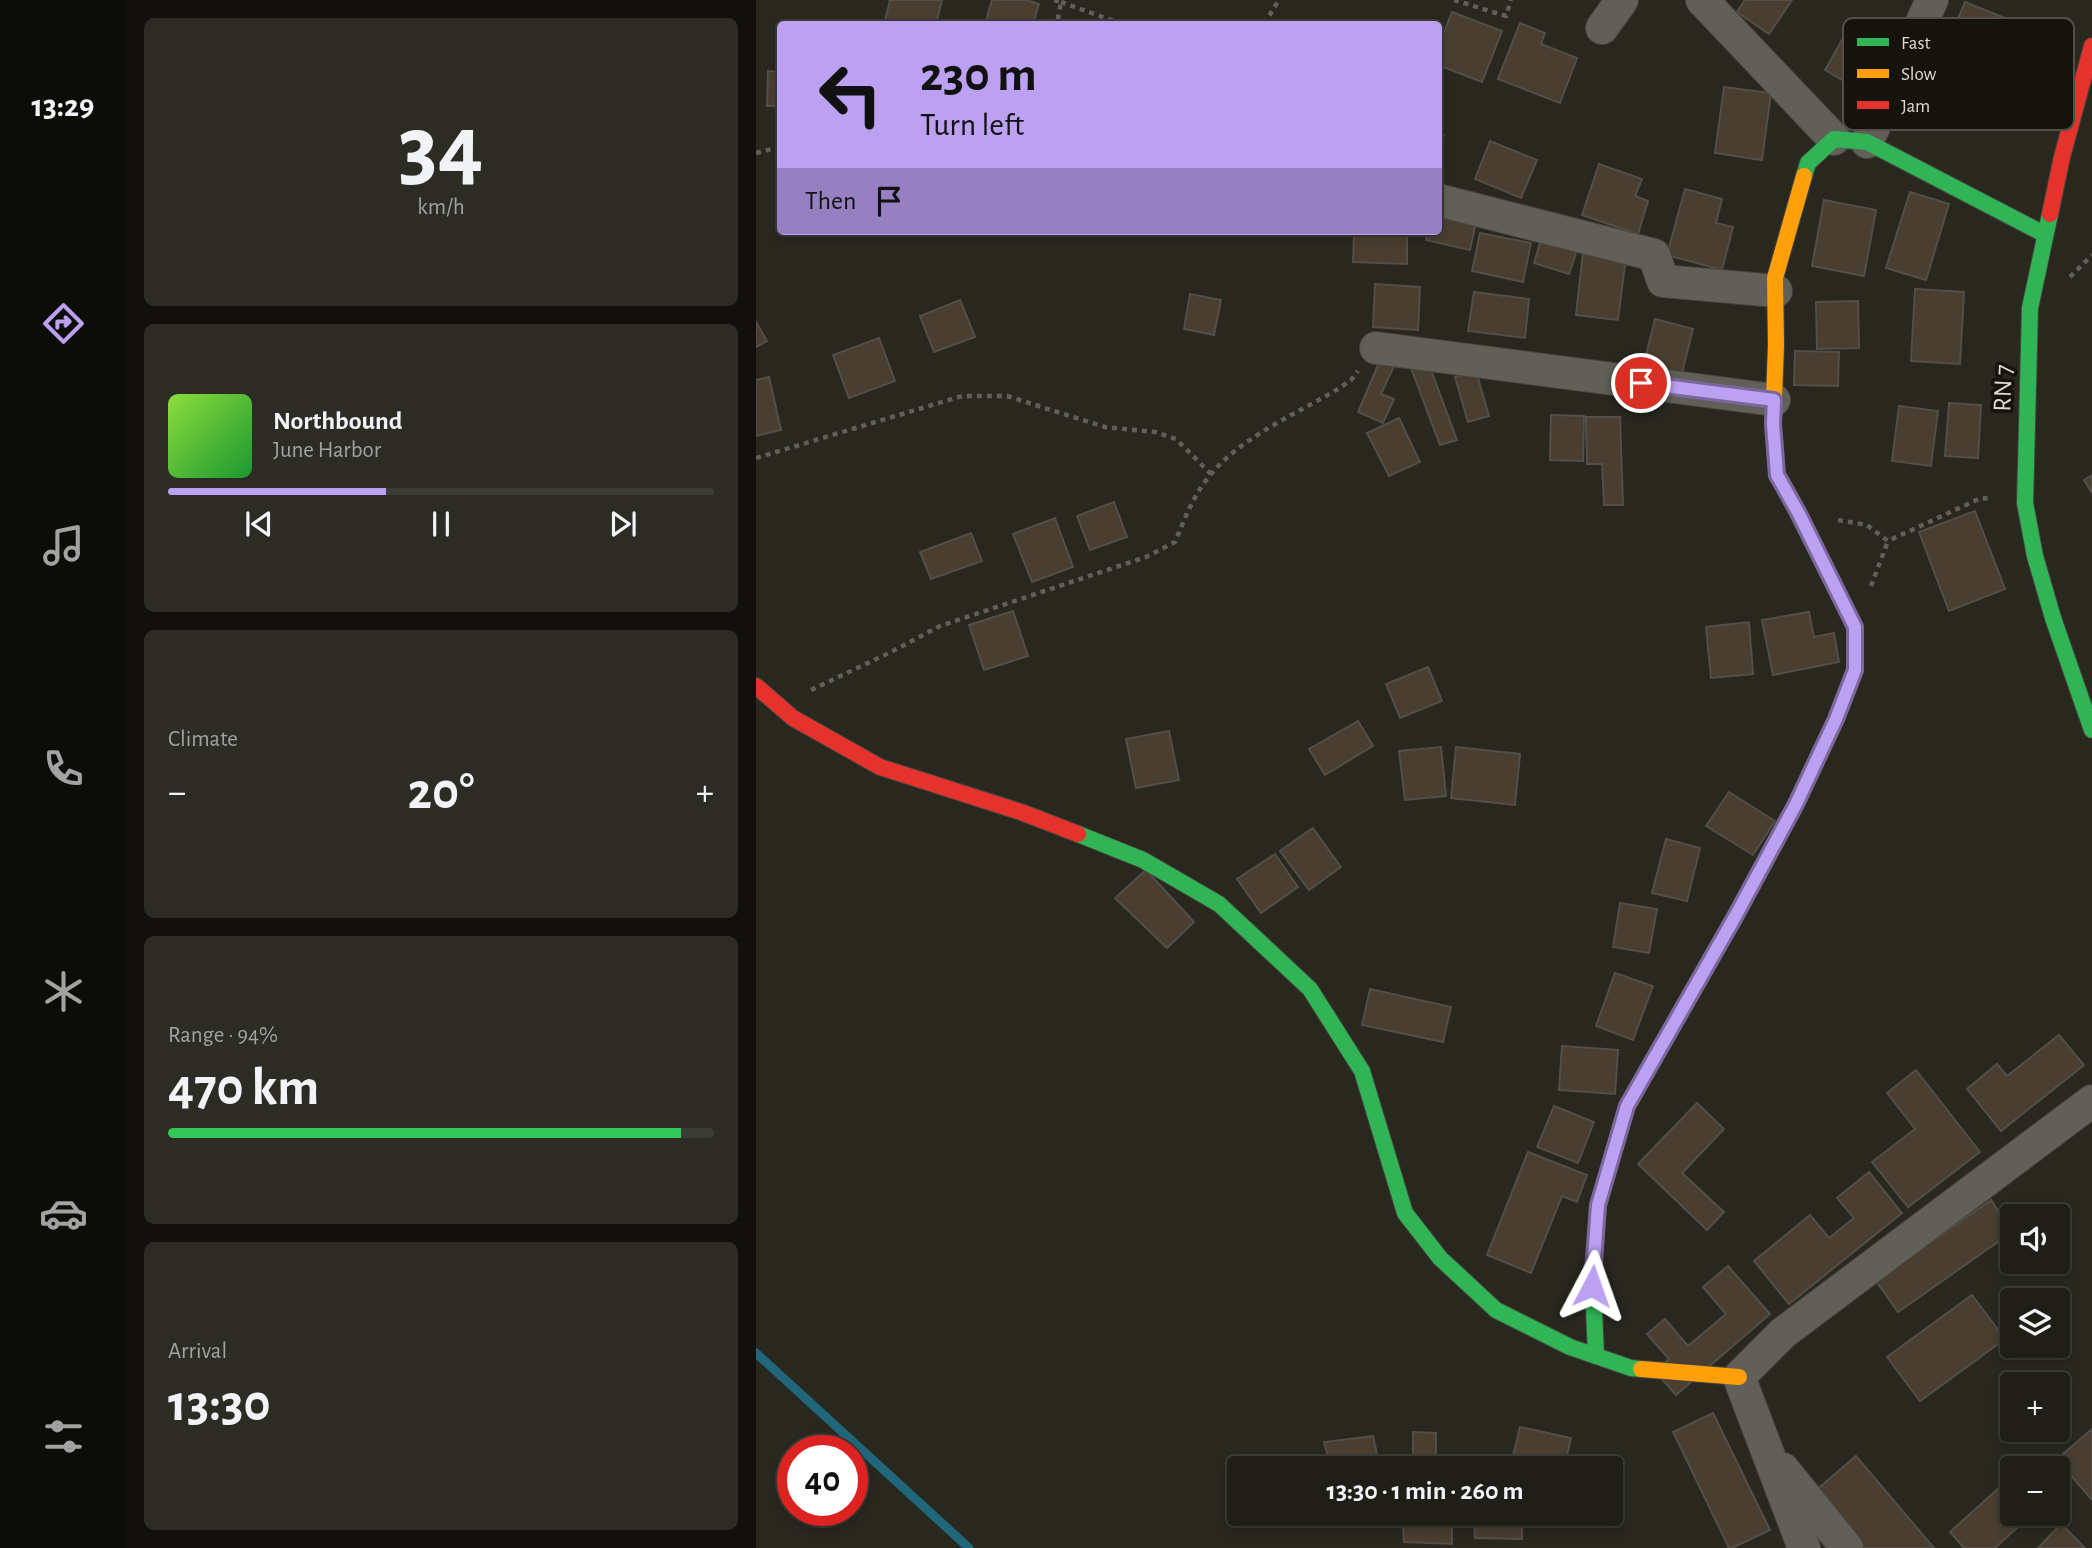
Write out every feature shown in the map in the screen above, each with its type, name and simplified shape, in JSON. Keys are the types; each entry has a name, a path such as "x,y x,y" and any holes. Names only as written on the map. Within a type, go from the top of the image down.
{"street":[{"path":"1602,28 1622,0"},
{"path":"1702,0 1834,139"},
{"path":"1924,18 1932,0"},
{"name":"RN 7","path":"2074,116 2092,46"},
{"path":"1867,142 1872,130"},
{"name":"RN 7","path":"2071,130 2044,234 2031,308 2025,503 2035,556 2053,618 2092,730"},
{"path":"1596,1356 1592,1286 1598,1205 1627,1106 1796,804 1836,719 1855,670 1855,627 1777,475 1773,424 1775,278 1808,163 1834,139 1867,142 2044,234"},
{"path":"1442,201 1654,256 1663,281 1776,291"},
{"path":"1376,348 1774,400"},
{"path":"756,686 793,718 880,766 1021,812 1143,860 1219,904 1310,989 1362,1071 1405,1213 1440,1258 1496,1310 1570,1347 1630,1368 1739,1377 1783,1333 2092,1101"},
{"path":"1739,1377 1804,1548"},
{"path":"1767,1449 1847,1548"}],"path":[{"path":"1054,0 1114,21"},
{"path":"1266,21 1279,0"},
{"path":"1454,0 1506,16 1511,0"},
{"path":"1058,21 1061,2"},
{"path":"756,153 777,148"},
{"path":"778,706 940,626 1146,557 1175,542 1189,506 1211,474 1245,443 1351,380 1376,348"},
{"path":"756,458 962,396 1007,396 1105,427 1155,432 1176,439 1211,474"},
{"path":"1799,514 1867,525 1888,541 1981,498 2025,503"}],"building":[{"path":"890,0 942,0 937,21 885,21"},
{"path":"992,0 1026,0 1039,4 1034,21 986,21"},
{"path":"1745,0 1792,0 1769,34 1737,12"},
{"path":"1965,2 2005,18 1958,18"},
{"path":"1452,12 1502,31 1482,82 1442,67 1442,38"},
{"path":"1520,23 1545,33 1541,44 1577,58 1560,103 1498,79"},
{"path":"1842,40 1843,41 1843,80 1825,70"},
{"path":"768,71 777,72 777,106 767,106"},
{"path":"1724,87 1771,93 1762,160 1715,153"},
{"path":"1490,141 1537,160 1521,198 1475,179"},
{"path":"1599,164 1642,179 1635,196 1648,201 1638,234 1582,215"},
{"path":"1685,189 1722,199 1716,223 1733,227 1722,270 1667,255"},
{"path":"1910,192 1949,204 1926,280 1886,268"},
{"path":"1824,200 1876,210 1864,276 1812,266"},
{"path":"1442,209 1477,217 1470,250 1426,240 1427,235 1442,235"},
{"path":"1480,233 1531,243 1523,282 1472,271"},
{"path":"1543,233 1579,244 1569,274 1534,263"},
{"path":"1354,235 1407,235 1407,264 1353,262"},
{"path":"1583,252 1626,257 1618,320 1576,315"},
{"path":"1375,284 1420,287 1418,330 1373,327"},
{"path":"1915,289 1964,292 1960,364 1911,361"},
{"path":"1474,292 1529,299 1525,338 1468,331"},
{"path":"1190,294 1221,300 1214,335 1184,329"},
{"path":"960,300 975,337 934,352 920,316"},
{"path":"1858,301 1859,348 1817,349 1816,302"},
{"path":"1655,319 1693,329 1682,373 1644,363"},
{"path":"756,322 767,341 756,347"},
{"path":"879,338 895,381 849,398 833,355"},
{"path":"1795,351 1839,352 1838,386 1794,385"},
{"path":"1381,358 1395,364 1381,394 1394,399 1383,423 1358,412"},
{"path":"1428,362 1457,440 1440,445 1411,368"},
{"path":"1476,371 1489,416 1468,422 1455,377"},
{"path":"769,377 781,430 756,436 756,380"},
{"path":"1949,403 1981,405 1978,458 1945,456"},
{"path":"1899,406 1938,411 1931,466 1892,461"},
{"path":"1551,415 1584,416 1583,461 1550,460"},
{"path":"1586,417 1620,417 1623,505 1604,505 1602,464 1587,464"},
{"path":"1399,418 1420,462 1389,476 1367,433"},
{"path":"2092,475 2092,493 2084,480"},
{"path":"1114,502 1127,537 1090,550 1077,516"},
{"path":"1975,511 2005,589 1949,611 1919,532"},
{"path":"1055,518 1073,567 1032,582 1013,534"},
{"path":"971,533 982,561 931,579 920,552"},
{"path":"1013,611 1028,656 984,670 969,625"},
{"path":"1809,612 1814,637 1834,633 1839,662 1773,675 1762,620"},
{"path":"1749,622 1753,674 1711,678 1706,627"},
{"path":"1428,667 1442,701 1400,718 1386,684"},
{"path":"1358,721 1373,746 1325,775 1309,749"},
{"path":"1169,731 1179,780 1136,788 1126,739"},
{"path":"1441,747 1446,796 1405,800 1399,751"},
{"path":"1456,747 1520,754 1515,805 1451,798"},
{"path":"1729,792 1775,821 1753,855 1706,826"},
{"path":"1313,828 1341,867 1309,890 1280,851"},
{"path":"1666,839 1700,848 1687,901 1652,893"},
{"path":"1275,854 1298,887 1261,913 1237,879"},
{"path":"1146,870 1194,922 1167,948 1115,898"},
{"path":"1620,903 1657,909 1649,953 1613,947"},
{"path":"1615,973 1653,986 1633,1040 1596,1026"},
{"path":"1370,989 1451,1007 1443,1042 1362,1025"},
{"path":"2059,1035 2084,1065 2001,1131 1967,1089 1997,1064 2007,1076"},
{"path":"1562,1046 1618,1050 1615,1094 1559,1090"},
{"path":"1916,1070 1980,1152 1908,1207 1872,1162 1915,1129 1887,1093"},
{"path":"1697,1103 1724,1129 1682,1173 1724,1212 1707,1230 1638,1164"},
{"path":"1554,1106 1594,1122 1578,1163 1537,1147"},
{"path":"1528,1152 1587,1175 1577,1202 1562,1196 1531,1273 1487,1255"},
{"path":"1869,1172 1902,1213 1789,1304 1754,1261 1810,1215 1829,1238 1854,1218 1837,1198"},
{"path":"1991,1200 2000,1214 2000,1240 1898,1312 1876,1281"},
{"path":"1728,1266 1770,1314 1676,1395 1655,1371 1669,1359 1647,1334 1665,1319 1688,1346 1726,1314 1703,1287"},
{"path":"1972,1295 2000,1332 2000,1343 1920,1401 1887,1357"},
{"path":"1713,1413 1770,1530 1732,1548 1729,1548 1673,1432"},
{"path":"1520,1427 1571,1438 1567,1456 1513,1456"},
{"path":"2092,1429 2092,1500 2070,1474 2070,1456 2060,1456"},
{"path":"1413,1432 1436,1433 1436,1456 1413,1456"},
{"path":"1373,1436 1377,1456 1328,1456 1324,1442"},
{"path":"1856,1456 1934,1548 1862,1548 1815,1491"},
{"path":"2000,1487 2000,1526 2019,1526 1995,1548 1964,1548 1950,1532"},
{"path":"1403,1526 1452,1526 1452,1544 1404,1542"},
{"path":"1474,1526 1522,1526 1522,1539 1475,1538"},
{"path":"2059,1526 2063,1526 2085,1548 2038,1548"}],"waterway":[{"path":"756,1353 969,1548"}],"traffic: fast":[{"path":"1804,176 1808,163 1834,139 1867,142 2044,234"},
{"path":"2050,214 2030,308 2025,503 2035,556 2053,618 2092,730"},
{"path":"1596,1356 1593,1286 1598,1205 1627,1106 1796,804 1836,719 1855,670 1855,627 1786,490"},
{"path":"1078,834 1143,860 1219,904 1310,989 1362,1071 1405,1213 1440,1258 1496,1310 1570,1347 1641,1369"}],"traffic: slow":[{"path":"1786,490 1777,475 1773,424 1775,278 1804,176"},
{"path":"1641,1369 1739,1377"}],"traffic: jam":[{"path":"2074,113 2092,46"},
{"path":"2050,214 2069,130"},
{"path":"756,686 793,718 880,767 1021,812 1078,834"}],"route":[{"path":"1592,1286 1598,1205 1627,1106 1796,804 1836,719 1855,670 1855,627 1777,475 1774,400 1641,383"}]}
